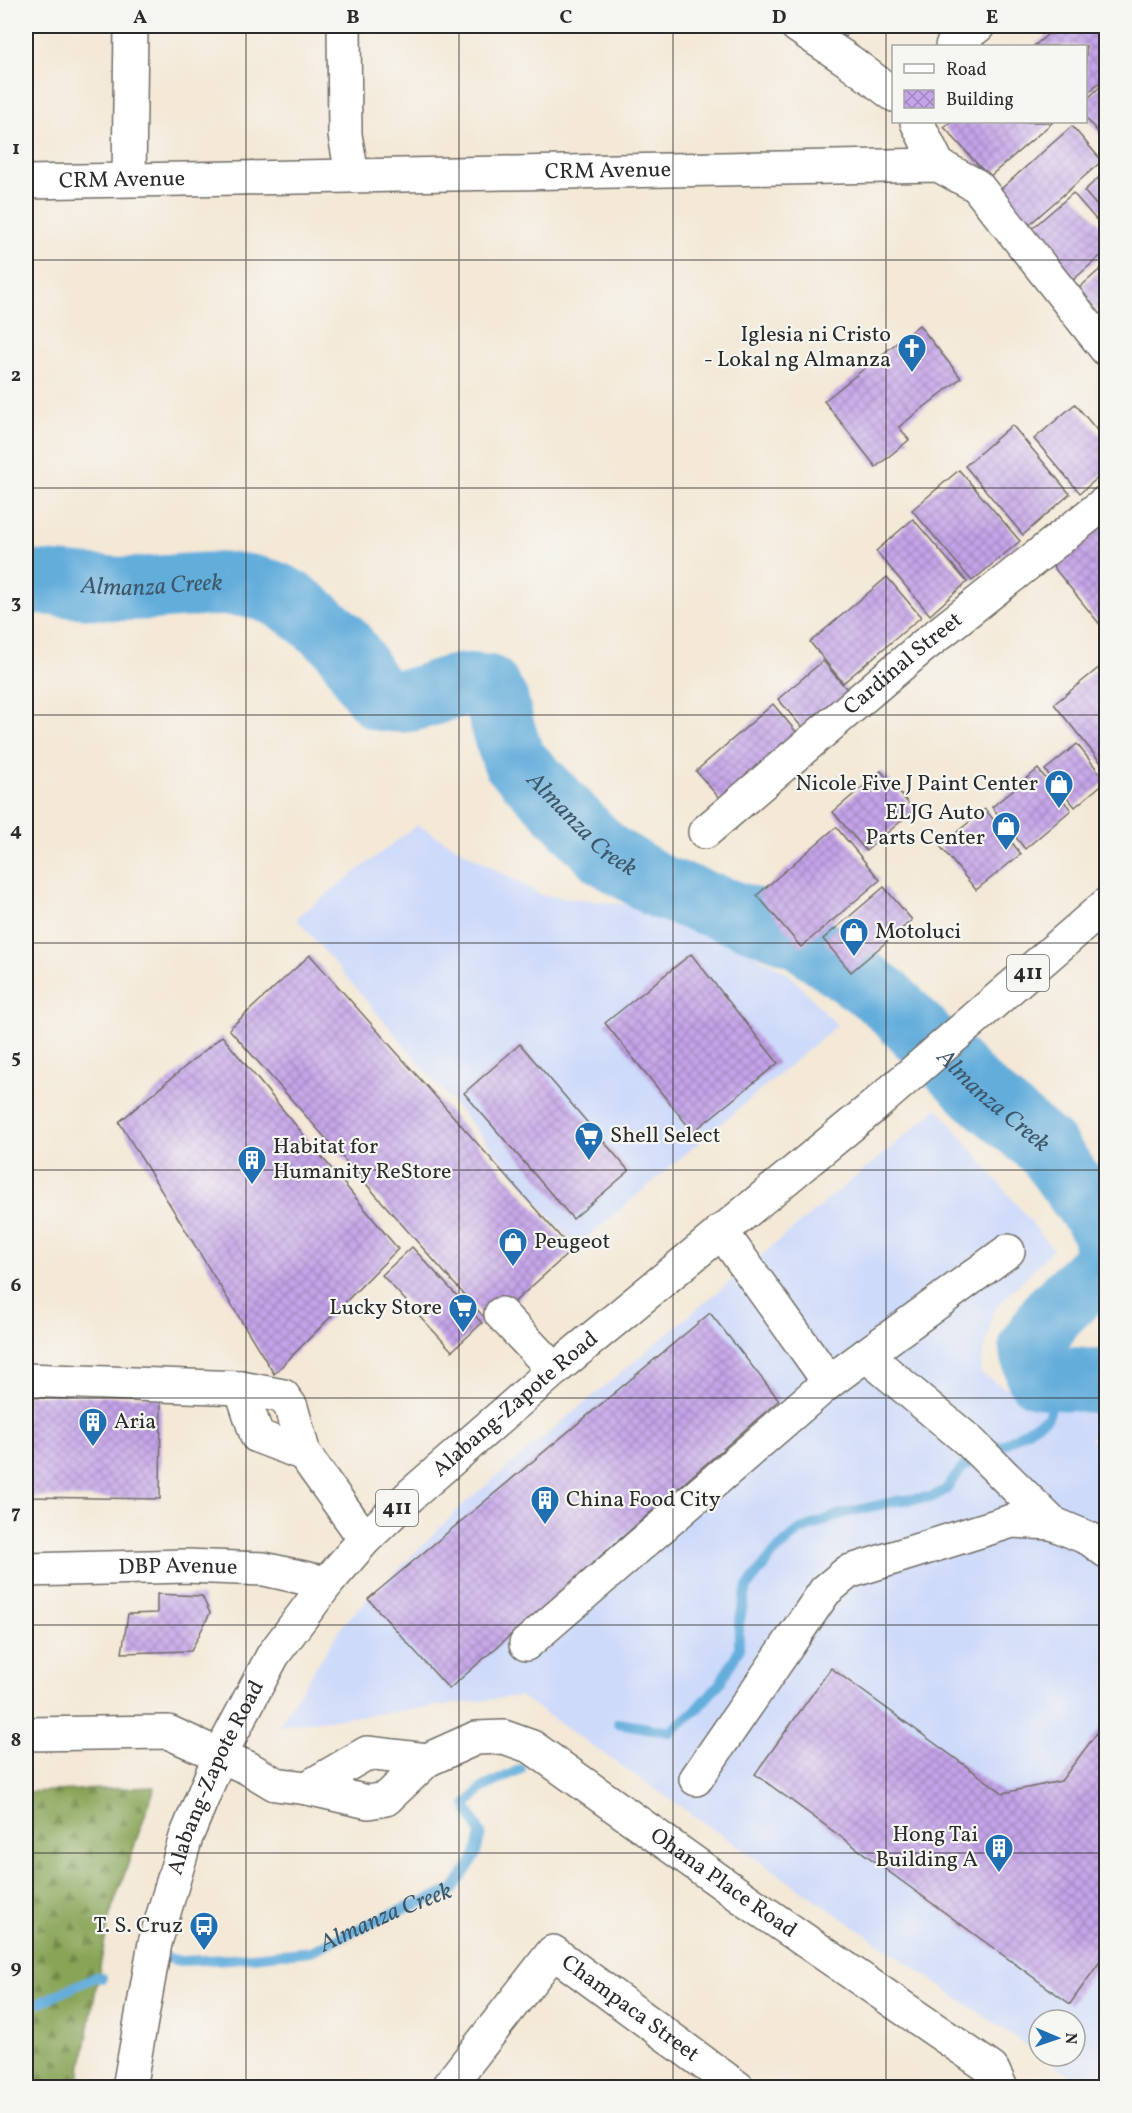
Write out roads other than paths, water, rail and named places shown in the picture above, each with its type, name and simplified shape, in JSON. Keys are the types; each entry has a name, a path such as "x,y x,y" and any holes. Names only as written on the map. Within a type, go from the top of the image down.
{"main road":[{"path":"129,179 131,26"},
{"path":"344,26 345,135 352,174"},
{"path":"796,26 892,93"},
{"path":"953,45 978,26"},
{"path":"917,123 938,165"},
{"name":"CRM Avenue","path":"26,182 352,174 938,165 978,186 1107,349"},
{"name":"Cardinal Street","path":"705,831 922,647 1107,502"},
{"name":"Alabang-Zapote Road","path":"129,2088 155,1943 170,1884 186,1837 220,1755 273,1655 327,1583 365,1539 554,1370 896,1088 1107,905"},
{"path":"722,1231 829,1382"},
{"path":"526,1644 829,1382 1008,1251"},
{"path":"501,1314 554,1370"},
{"path":"866,1355 970,1442 1052,1523"},
{"path":"26,1380 241,1388 257,1436 304,1454 365,1539"},
{"path":"696,1779 825,1591 848,1572 1012,1521 1052,1523 1090,1539 1107,1551"},
{"name":"DBP Avenue","path":"26,1570 186,1566 264,1569 327,1583"},
{"name":"Ohana Place Road","path":"26,1734 168,1732 220,1755 275,1784 307,1788 368,1802 386,1799 427,1760 476,1738 504,1737 532,1747 749,1902 992,2069 1001,2088"},
{"path":"307,1788 367,1753 427,1760"},
{"name":"Champaca Street","path":"447,2088 553,1952 738,2088"}],"waterway":[{"name":"Almanza Creek","path":"26,582 126,589 226,584 266,590 297,606 335,637 380,699 406,701 456,686 488,687 497,702 503,729 514,760 605,854 660,887 797,935 885,998 978,1092 1046,1148 1100,1223 1106,1239"},
{"name":"Almanza Creek","path":"1106,1246 1102,1266 1052,1314 1031,1347 1038,1376 1106,1382"},
{"name":"Almanza Creek","path":"618,1723 670,1732 698,1708 720,1683 739,1650 739,1624 747,1587 774,1553 800,1530 841,1514 896,1501 932,1497 945,1490 964,1466 1002,1446 1048,1417 1061,1379"},
{"name":"Almanza Creek","path":"158,1956 181,1961 231,1959 311,1951 393,1913 453,1890 475,1857 481,1834 466,1805 482,1788 521,1769"},
{"name":"Almanza Creek","path":"26,2009 95,1977 102,1978"}],"place":[{"name":"Iglesia ni Cristo - Lokal ng Almanza","path":"912,374"},
{"name":"Nicole Five J Paint Center","path":"1059,810"},
{"name":"ELJG Auto Parts Center","path":"1006,852"},
{"name":"Motoluci","path":"854,958"},
{"name":"Shell Select","path":"589,1162"},
{"name":"Habitat for Humanity ReStore","path":"252,1186"},
{"name":"Peugeot","path":"513,1268"},
{"name":"Lucky Store","path":"463,1334"},
{"name":"Aria","path":"93,1448"},
{"name":"China Food City","path":"545,1526"},
{"name":"Hong Tai Building A","path":"999,1874"},
{"name":"T. S. Cruz","path":"204,1952"}]}
